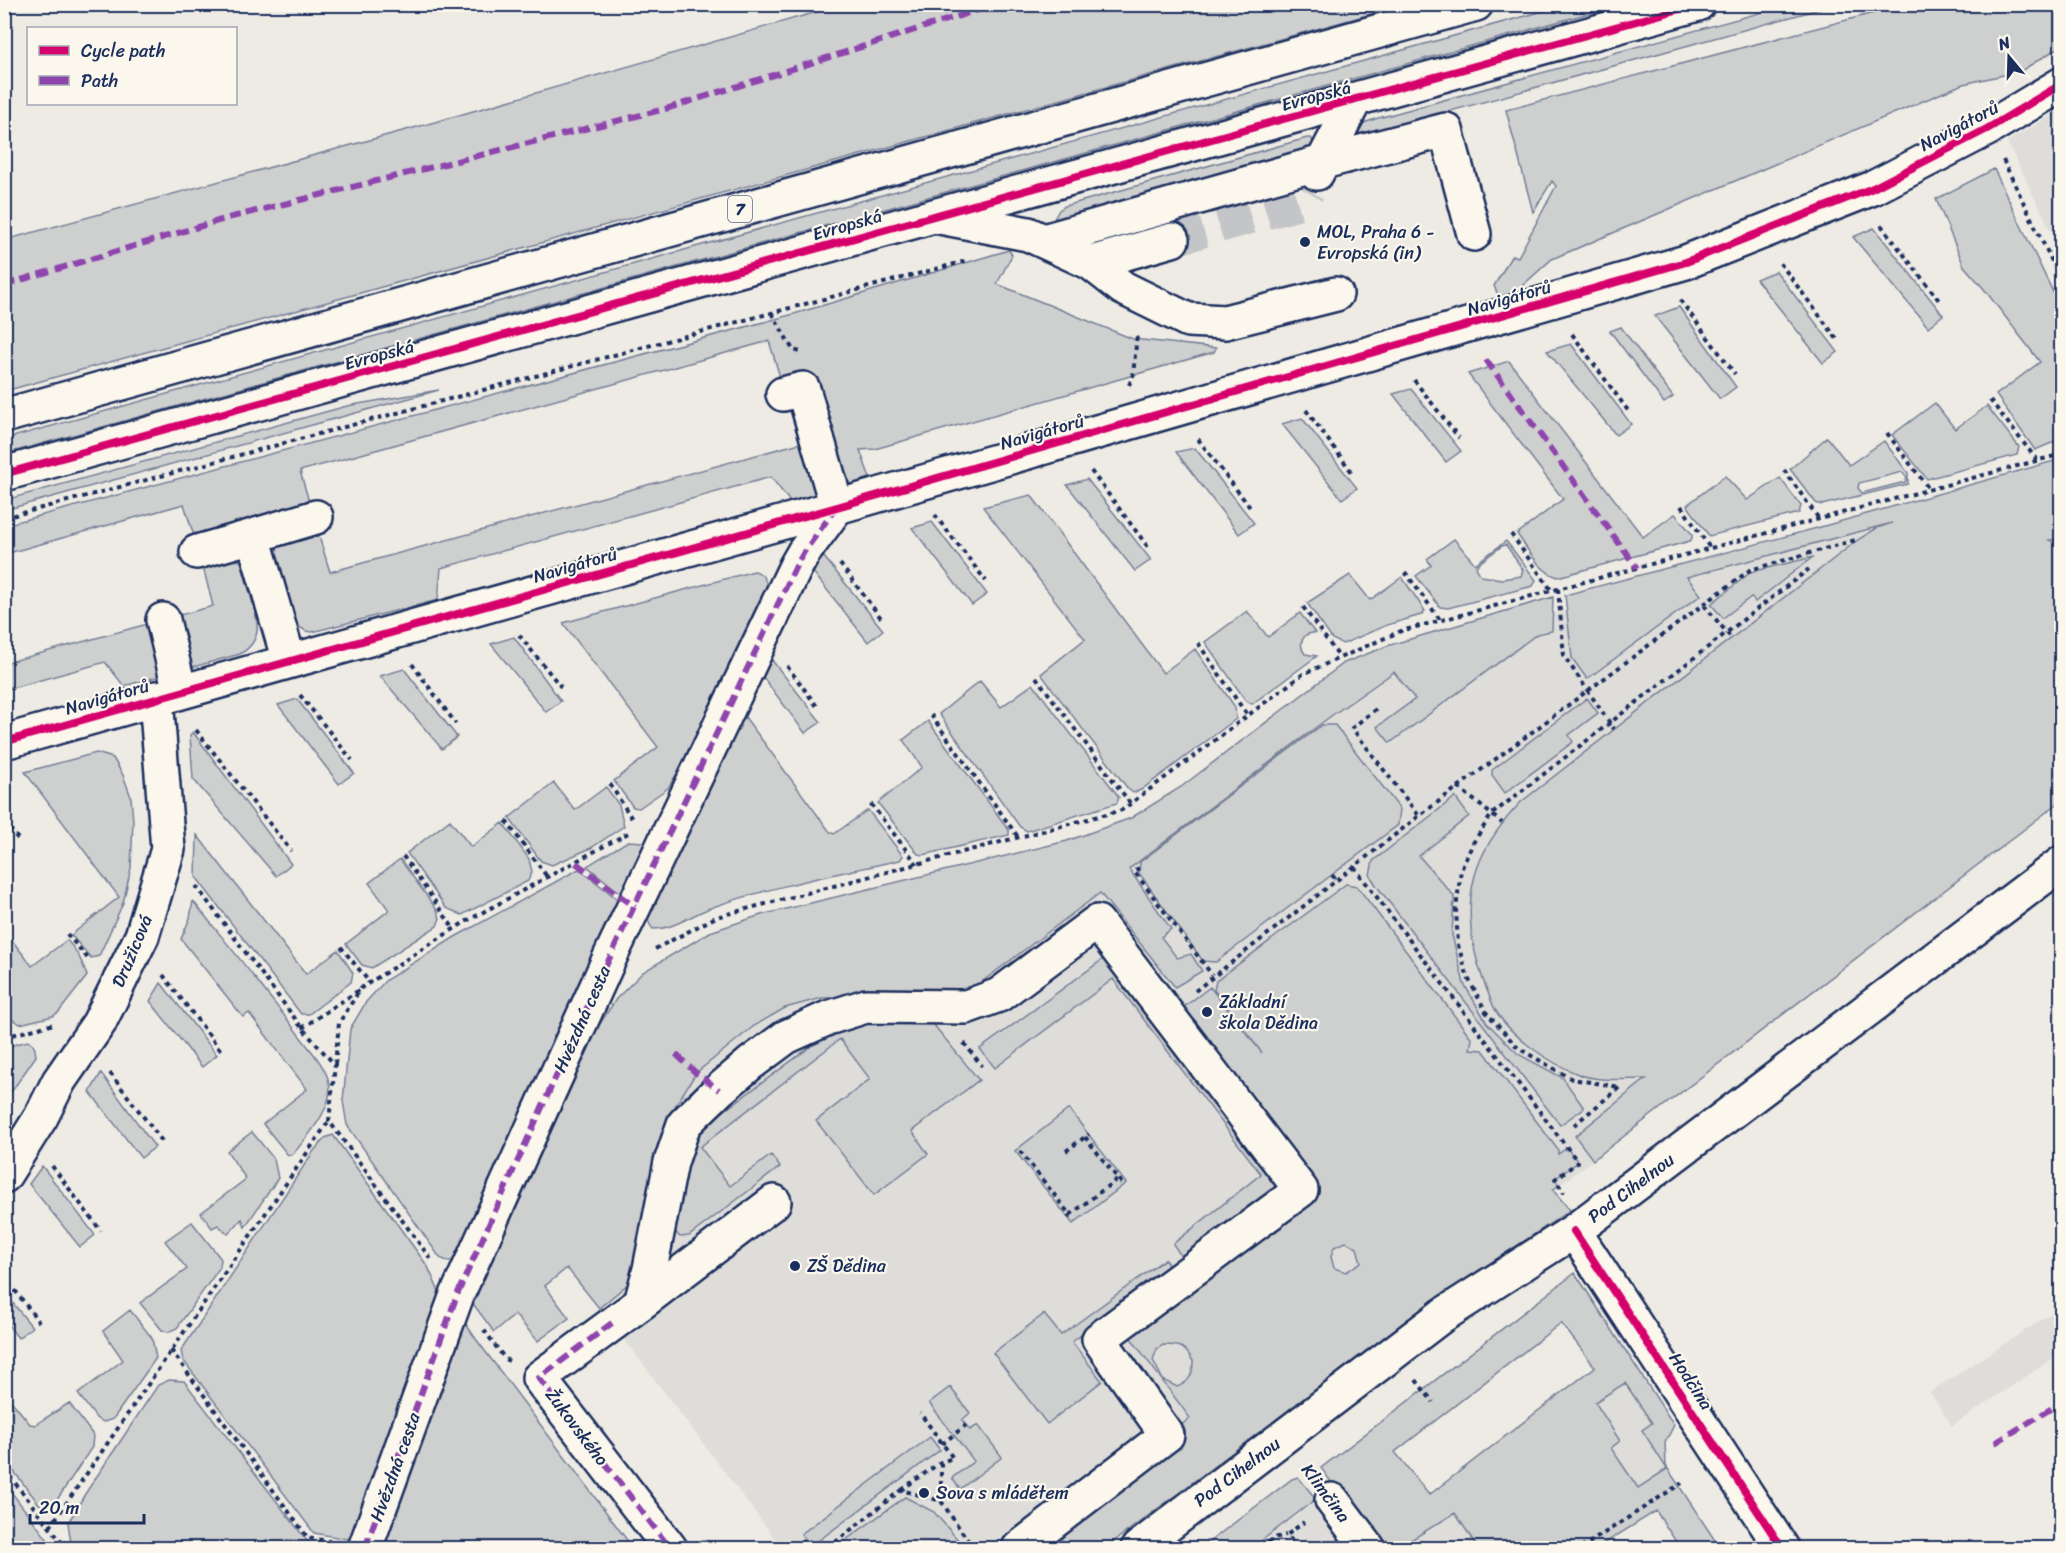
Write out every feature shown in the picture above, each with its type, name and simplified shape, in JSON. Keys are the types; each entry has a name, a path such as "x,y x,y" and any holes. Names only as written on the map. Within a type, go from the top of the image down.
{"street":[{"name":"7","path":"4,416 1476,4"},
{"name":"Evropská","path":"4,474 1698,4"},
{"name":"Navigátorů","path":"4,741 168,695 293,676 837,507 1686,262 1873,188 1987,129 2061,84"},
{"path":"1316,176 1355,100"},
{"path":"1044,242 1316,176 1446,130 1474,234"},
{"path":"935,216 1028,234 1091,263 1123,288 1188,320 1225,322 1336,294"},
{"path":"1091,263 1172,240"},
{"path":"783,394 803,389 837,507"},
{"name":"Hvězdná cesta","path":"365,1548 457,1295 611,955 804,552 837,507"},
{"path":"197,552 316,517"},
{"path":"253,536 293,676"},
{"name":"Družicová","path":"4,1176 41,1118 59,1081 99,1023 142,936 168,849 168,695 163,620"},
{"name":"Pod Cihelnou","path":"1138,1548 1443,1315 1574,1231 2061,863"},
{"path":"641,1303 671,1162 684,1125 719,1090 751,1063 786,1038 828,1018 866,1006 966,1006 999,994 1097,922 1301,1190 1099,1339 1167,1435 1019,1548"},
{"path":"641,1303 774,1202"},
{"name":"Hodčina","path":"1574,1231 1782,1548"},
{"name":"Žukovského","path":"641,1303 539,1378 670,1548"},
{"name":"Klimčina","path":"1332,1500 1368,1548"}],"path":[{"path":"2001,156 2061,282"},
{"path":"1875,218 1941,303"},
{"path":"4,518 970,260"},
{"path":"1779,261 1837,339"},
{"path":"1108,429 1133,376 1137,336 1123,288"},
{"path":"1679,299 1735,374"},
{"path":"1572,334 1629,412"},
{"path":"1414,380 1459,438"},
{"path":"1990,400 2037,460"},
{"path":"1306,410 1354,475"},
{"path":"1887,433 1929,489"},
{"path":"1198,439 1252,510"},
{"path":"611,955 643,955 716,917 1122,810 1303,674 1401,631 2061,454"},
{"path":"1090,470 1148,547"},
{"path":"1784,470 1819,519"},
{"path":"1681,506 1710,548"},
{"path":"934,514 986,581"},
{"path":"1511,534 1552,591"},
{"path":"1192,993 1212,975 1419,816 1750,570 1858,538"},
{"path":"839,564 881,618"},
{"path":"1574,1125 1620,1087 1572,1079 1518,1048 1486,1012 1468,978 1458,945 1456,909 1461,870 1473,843 1492,814 1809,569"},
{"path":"1405,572 1441,621"},
{"path":"1558,589 1564,656 1614,729"},
{"path":"1704,604 1731,639"},
{"path":"1303,607 1340,658"},
{"path":"515,629 561,687"},
{"path":"764,634 819,709"},
{"path":"1198,644 1247,715"},
{"path":"409,659 456,724"},
{"path":"293,676 352,760"},
{"path":"1036,677 1130,803"},
{"path":"1376,709 1352,728 1419,816"},
{"path":"931,715 1018,837"},
{"path":"190,723 291,850"},
{"path":"302,1028 370,982 454,930 637,827 610,784"},
{"path":"1458,787 1502,823"},
{"path":"872,804 917,864"},
{"path":"4,821 18,839"},
{"path":"506,821 548,878"},
{"path":"403,856 454,930"},
{"path":"1354,867 1578,1162 1554,1179 1559,1185"},
{"path":"1139,868 1134,871 1212,975"},
{"path":"1332,874 1337,881"},
{"path":"190,879 302,1028 335,1065"},
{"path":"67,934 86,958 98,966"},
{"path":"341,947 370,982"},
{"path":"159,970 222,1052"},
{"path":"50,1527 329,1121 339,1023 361,988"},
{"path":"4,1037 61,1023"},
{"path":"4,1026 12,1035"},
{"path":"109,1071 162,1141"},
{"path":"329,1121 457,1295"},
{"path":"1066,1151 1087,1136 1122,1185"},
{"path":"1020,1150 1069,1216 1117,1179"},
{"path":"49,1162 101,1231"},
{"path":"4,1276 39,1322"},
{"path":"171,1350 308,1538"},
{"path":"1414,1377 1432,1402"},
{"path":"828,1548 901,1490 941,1462 953,1458 920,1413"},
{"path":"942,1444 966,1425"},
{"path":"941,1462 941,1501 973,1548"},
{"path":"4,1469 66,1548"},
{"path":"1581,1548 1682,1483"},
{"path":"901,1490 941,1501"},
{"path":"1261,1548 1274,1538 1287,1535"},
{"path":"801,1541 807,1548"}],"shaded area":[{"path":"841,5 1403,5 5,391 5,240 428,124"},
{"path":"1565,5 1618,5 5,454 5,439"},
{"path":"1788,5 1834,5 1353,138 1364,123 1375,119"},
{"path":"1904,5 2061,5 2061,46 2021,71 1963,84 1552,259 1502,304 1494,286 1512,255 1518,257 1556,186 1552,181 1533,212 1506,110"},
{"path":"2061,109 2061,251 2007,142"},
{"path":"1307,138 1313,141 1312,146 1054,219 1059,210 1065,206"},
{"path":"1994,169 2061,309 2061,439 2035,450 1996,395 2040,362 1964,266 1936,199"},
{"path":"1874,228 1943,315 1928,327 1853,237"},
{"path":"1009,250 1012,255 997,284 1133,339 1216,348 1214,352 875,449 860,450 870,478 790,502 771,477 441,568 438,600 312,632 294,624 274,555 281,543 318,533 330,572 800,443 769,341 300,471 310,505 194,536 184,504 5,554 5,525 794,314"},
{"path":"1776,271 1838,352 1823,363 1756,279"},
{"path":"1679,307 1736,387 1720,399 1655,316"},
{"path":"1621,327 1673,397 1664,403 1610,331"},
{"path":"1571,344 1631,424 1616,435 1547,351"},
{"path":"1509,361 1643,537 1675,514 1692,534 1690,541 1558,577 1545,570 1517,534 1563,499 1468,374"},
{"path":"1411,389 1461,451 1446,462 1393,394"},
{"path":"439,390 5,510 5,500 347,406"},
{"path":"1935,403 1955,429 1987,406 2019,447 2017,455 1927,479 1892,435"},
{"path":"1302,418 1357,488 1342,499 1282,424"},
{"path":"1827,437 1849,465 1884,441 1908,473 1908,484 1822,505 1816,503 1790,469","holes":["1902,472 1907,478 1905,482 1862,493 1858,488 1859,483"]},
{"path":"1195,448 1254,523 1239,534 1176,452"},
{"path":"2061,459 2061,538 2049,540 2056,543 2062,550 2061,801 1593,1160 1575,1136 1646,1079 1603,1079 1578,1074 1532,1048 1503,1021 1493,1006 1482,977 1474,950 1470,922 1471,893 1481,858 1499,828 1521,802 1859,539 1877,528 1892,523 1687,577 1701,595 1587,679 1572,658 1565,595 1817,528"},
{"path":"1725,476 1747,500 1780,478 1801,506 1799,513 1709,536 1687,505"},
{"name":"Základní škola Dědina","path":"2061,477 2061,801 1593,1160 1079,1548 773,1548 779,1544 568,1267 572,1096 1074,860 1388,659"},
{"path":"1087,479 1151,560 1135,571 1067,485"},
{"path":"1031,495 1163,673 1195,649 1235,707 1236,719 1141,790 1133,793 1041,674 1085,639 983,507"},
{"path":"932,522 987,594 972,605 912,528"},
{"path":"1454,539 1475,564 1506,541 1536,580 1533,586 1448,608 1440,607 1416,576 1431,565 1427,559","holes":["1506,545 1523,570 1521,576 1502,579 1481,576 1476,567"]},
{"path":"824,557 883,630 868,642 809,567"},
{"path":"1813,557 1755,602 1751,597 1723,618 1711,604 1751,572"},
{"path":"228,560 241,561 257,626 253,642 240,654 124,686 105,662 5,690 5,663 213,606 203,567"},
{"path":"754,571 764,577 767,588 689,754 668,788 639,808 633,807 614,781 658,747 563,623"},
{"path":"1350,575 1370,600 1402,577 1425,611 1421,615 1387,625 1343,644 1332,639 1307,603"},
{"path":"1553,597 1552,631 1537,634 1390,743 1377,727 1415,699 1394,672 1331,716 1129,869 1171,929 1161,937 1177,958 1191,954 1202,971 1175,987 1100,893 967,993 822,998 785,1008 754,1026 696,1073 675,1106 638,1263 629,1283 599,1308 567,1268 545,1286 569,1318 538,1341 515,1315 494,1332 468,1297 579,1056 616,999 643,972 710,932 761,915 1067,841 1131,818 1181,787 1344,663 1390,645"},
{"path":"1247,611 1268,637 1300,613 1315,633 1304,637 1303,650 1305,654 1317,656 1252,704 1246,701 1205,642"},
{"path":"514,637 561,701 546,712 491,644"},
{"path":"767,654 821,722 805,733 759,672"},
{"path":"404,669 457,737 442,749 380,676"},
{"path":"980,681 1001,707 1033,684 1119,797 1117,803 1027,831 1020,827 939,714"},
{"path":"1587,698 1598,713 1569,735 1573,742 1505,793 1492,775 1492,770"},
{"path":"297,699 354,773 339,784 278,705"},
{"path":"742,713 830,832 834,834 868,810 903,856 900,860 759,893 705,910 669,927 653,929 648,921 650,906"},
{"path":"928,721 1009,830 1009,835 923,855 918,854 878,803 922,767 903,740"},
{"path":"1322,725 1335,725 1400,809 1398,825 1216,962 1203,961 1139,873 1140,862"},
{"path":"193,732 291,864 276,876 193,779 190,735"},
{"path":"96,753 113,758 123,775 131,797 133,821 131,868 123,903 99,956 91,958 71,935 119,897 25,772"},
{"path":"554,783 575,810 606,787 619,805 624,826 591,848 552,865 541,861 509,818"},
{"path":"1455,797 1469,816 1419,856 1454,896 1452,935 1464,984 1487,1023 1518,1054 1563,1078 1584,1108 1560,1125 1370,875 1373,861"},
{"path":"450,820 471,847 503,823 529,859 532,872 528,881 462,915 446,908 407,853"},
{"path":"197,835 306,974 338,950 353,973 351,982 309,1014 301,1014 196,877"},
{"path":"628,841 643,842 646,847 623,895 587,866"},
{"path":"400,859 437,910 440,918 437,926 372,968 362,965 346,944 389,910 369,883"},
{"path":"579,869 620,901 455,1261 447,1261 440,1258 347,1125 343,1101 350,1029 366,1002 386,980 455,937"},
{"path":"1346,884 1357,886 1472,1039 1470,1049 1483,1050 1558,1150 1558,1154 1567,1148 1578,1162 1555,1179 1559,1185 1553,1190 1570,1210 1431,1304 1105,1548 1024,1548 1190,1418 1125,1330 1316,1187 1184,1007 1210,987 1262,1053 1214,990 1216,981","holes":["1346,1242 1357,1248 1361,1262 1346,1272 1334,1268 1331,1257 1334,1247","1163,1345 1181,1347 1193,1361 1190,1377 1177,1387 1163,1380 1153,1360 1157,1349"]},
{"path":"193,901 314,1054 327,1076 330,1092 324,1111 293,1154 288,1155 263,1124 307,1089 249,1013 243,1017 181,939 190,918"},
{"path":"11,939 32,966 67,940 84,966 87,976 59,1012 53,1016 20,1024 5,1013 5,944"},
{"path":"1112,958 1278,1171 1274,1190 1183,1259 1173,1244 1261,1174 1113,979 995,1068 980,1049 1102,960"},
{"path":"161,983 217,1055 202,1067 150,1001"},
{"path":"919,1015 933,1024 979,1080 912,1131 928,1154 874,1195 816,1121 870,1079 840,1039 700,1147 730,1186 771,1155 780,1167 689,1236 680,1237 674,1231 689,1137 837,1027"},
{"path":"28,1041 33,1045 36,1056 5,1101 5,1047"},
{"path":"101,1073 155,1147 141,1158 90,1092"},
{"path":"1069,1109 1126,1183 1073,1224 1015,1151"},
{"path":"252,1132 274,1159 278,1178 245,1227 242,1219 228,1234 218,1225 212,1228 201,1213 246,1179 227,1151"},
{"path":"333,1135 428,1267 441,1296 353,1540 314,1533 183,1360 181,1351 313,1152 325,1138"},
{"path":"42,1166 95,1235 80,1247 29,1184"},
{"path":"192,1222 221,1259 220,1267 177,1328 168,1332 162,1330 140,1303 187,1269 165,1241"},
{"path":"1165,1259 1170,1269 1072,1342 1102,1381 1047,1424 993,1353 1044,1314 1061,1335"},
{"path":"1575,1273 1674,1425 1665,1443 1666,1466 1720,1548 1680,1548 1656,1511 1597,1548 1478,1548 1455,1513 1398,1548 1379,1548 1321,1468","holes":["1561,1323 1595,1367 1429,1495 1395,1452","1625,1383 1652,1423 1642,1430 1667,1469 1638,1488 1611,1448 1620,1441 1595,1402"]},
{"path":"4,1292 32,1327 18,1338 5,1321"},
{"path":"2061,1307 2061,1353 1952,1426 1930,1392"},
{"path":"130,1310 152,1338 156,1358 113,1419 104,1422 97,1419 78,1394 123,1360 103,1331"},
{"path":"461,1317 476,1339 633,1548 380,1548"},
{"path":"169,1380 184,1381 311,1546 317,1548 74,1548 68,1523 158,1385"},
{"path":"1624,1381 1653,1424 1668,1469 1637,1491 1608,1447 1592,1401"},
{"path":"950,1387 970,1413 962,1420 970,1430 978,1425 1002,1457 960,1489 952,1478 974,1461 929,1403"},
{"path":"4,1392 30,1424 35,1425 69,1403 93,1435 92,1447 53,1506 39,1504 5,1460"},
{"path":"930,1437 940,1450 810,1547 801,1534"},
{"path":"1298,1477 1316,1499 1252,1548 1201,1548 1292,1479"},
{"path":"5,1484 54,1548 5,1548"},
{"path":"905,1497 934,1512 965,1548 835,1548"},
{"path":"1317,1500 1354,1548 1254,1548"},
{"path":"1455,1513 1478,1548 1398,1548 1425,1530 1426,1532"}],"tunnel":[{"path":"1172,240 1301,203 1309,190"}],"marked path":[{"path":"4,285 228,218 669,108 997,4"},
{"path":"1486,360 1637,568"},
{"path":"365,1548 457,1295 611,955 796,566 835,509"},
{"path":"576,863 635,907"},
{"path":"676,1054 719,1090"},
{"path":"612,1323 539,1378 670,1548"},
{"path":"1995,1443 2062,1402"}],"cycle path":[{"path":"4,474 1698,4"},
{"path":"4,742 837,507 1686,262 1873,188 1987,129 2062,84"},
{"path":"1574,1231 1782,1548"}],"place":[{"name":"MOL, Praha 6 - Evropská (in)","path":"1305,242"},
{"name":"Základní škola Dědina","path":"1207,1012"},
{"name":"ZŠ Dědina","path":"795,1266"},
{"name":"Sova s mládětem","path":"924,1493"}]}
